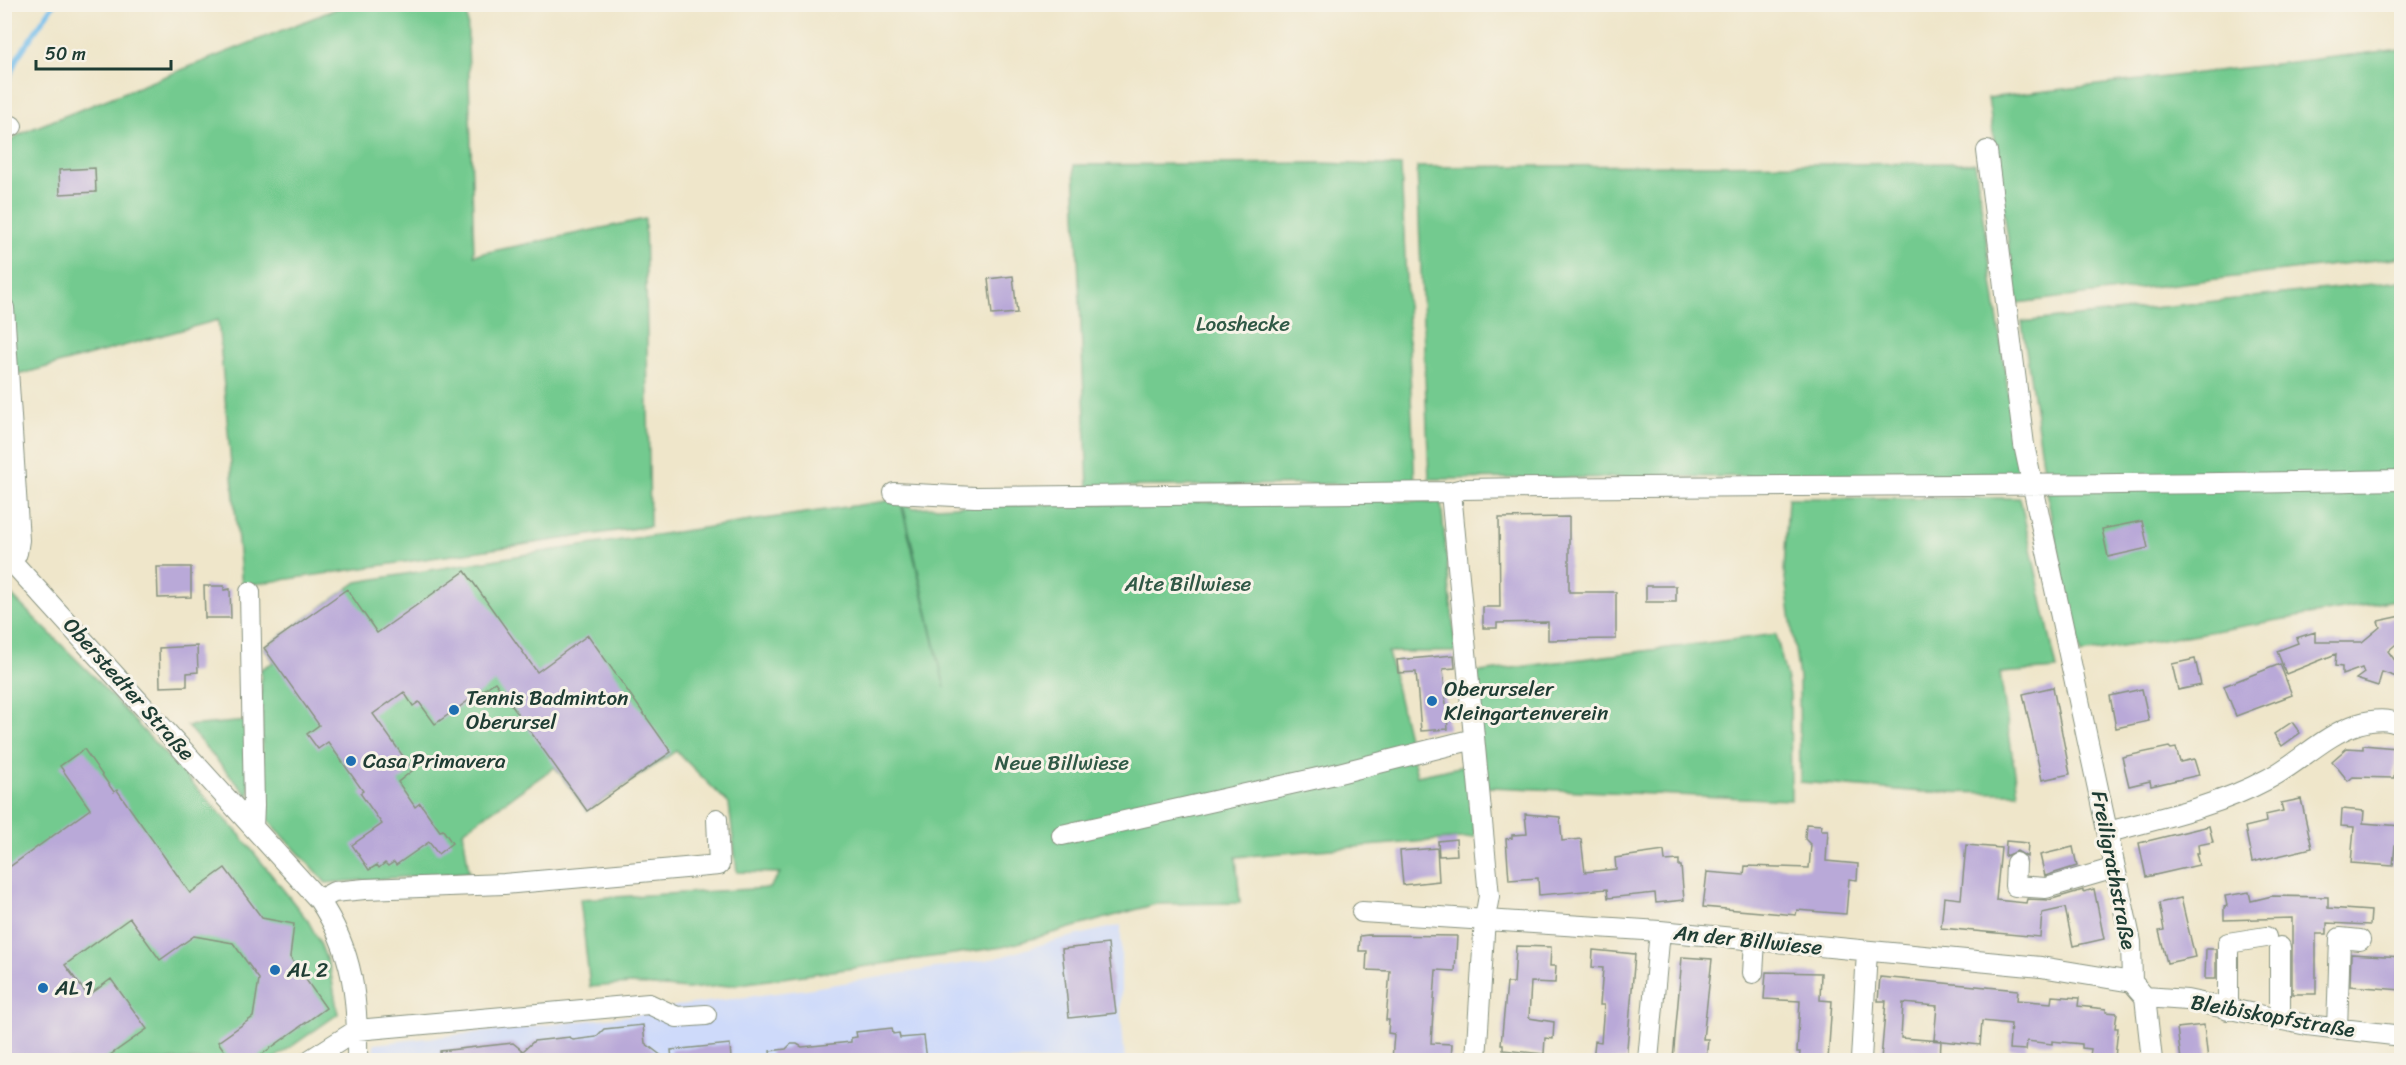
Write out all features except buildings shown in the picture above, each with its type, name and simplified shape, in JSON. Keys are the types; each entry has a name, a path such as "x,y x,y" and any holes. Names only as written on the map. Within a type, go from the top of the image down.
{"street":[{"name":"Freiligrathstraße","path":"1987,151 2017,401 2032,485 2131,942 2132,982"},
{"path":"4,308 19,540 17,553 8,556"},
{"path":"894,493 975,497 1451,492 1463,489 1635,486 2032,485 2402,480"},
{"path":"1451,492 1489,896 1485,918 1476,1060"},
{"name":"Oberstedter Straße","path":"8,556 319,900 340,936 350,964 355,994 357,1060"},
{"path":"250,592 253,827"},
{"path":"2108,832 2199,808 2236,794 2270,779 2316,747 2358,724 2391,720 2402,726"},
{"path":"1062,836 1342,772 1474,739"},
{"path":"319,900 334,892 365,889 504,884 719,865 717,819"},
{"path":"2016,863 2014,886 2046,888 2115,868"},
{"name":"An der Billwiese","path":"1362,912 1485,918 1660,931 2041,968 2132,982"},
{"path":"1648,1060 1660,931"},
{"path":"2337,1029 2340,938 2360,940"},
{"path":"1753,973 1755,941"},
{"path":"2228,1010 2228,943 2273,942 2280,1020"},
{"path":"1861,1060 1867,951"},
{"path":"2132,982 2145,997 2152,1060"},
{"name":"Bleibiskopfstraße","path":"2145,997 2187,1000 2280,1020 2402,1036"},
{"path":"312,1059 357,1030 649,1004 677,1017 706,1015"}],"shaded area":[{"path":"1121,925 1121,1014 1125,1060 373,1060 374,1044 645,1014 676,1006 800,990 997,958 1053,941"}],"green space":[{"path":"346,5 467,5 474,255 645,219 650,526 242,586 218,320 14,376 5,222 5,149 15,137"},
{"path":"2401,49 2401,257 2017,303 1988,98"},
{"name":"Looshecke","path":"1321,163 1401,166 1415,487 1334,484 1088,487 1074,165"},
{"path":"1975,163 2020,474 1429,479 1417,167"},
{"path":"2401,281 2401,599 2081,654 2051,517 2022,322"},
{"path":"1788,498 2020,498 2057,669 2000,673 2018,793 1922,792 1800,782 1799,678 1784,571"},
{"path":"900,499 945,688 902,500 912,508 978,505 1374,500 1441,502 1456,652 1388,652 1417,776 1469,765 1475,837 1236,857 1240,903 1156,904 1003,947 732,985 687,989 631,984 590,987 580,899 769,888 780,873 737,872 729,804 676,751 587,811 555,767 463,831 469,872 326,883 263,814 261,669 274,662 264,648 357,582 541,552"},
{"path":"4,588 90,673 240,835 308,921 330,969 338,1014 272,1060 5,1060"},
{"path":"1776,634 1790,694 1791,800 1490,787 1484,789 1473,673"},
{"path":"248,721 249,797 187,726"}],"waterway":[{"path":"4,90 17,58 54,4"}],"place":[{"name":"Oberurseler Kleingartenverein","path":"1432,701"},
{"name":"Tennis Badminton Oberursel","path":"454,710"},
{"name":"Casa Primavera","path":"351,761"},
{"name":"AL 2","path":"275,970"},
{"name":"AL 1","path":"43,988"}],"park label":[{"name":"Alte Billwiese","path":"1188,584"},
{"name":"Neue Billwiese","path":"1062,763"}]}
